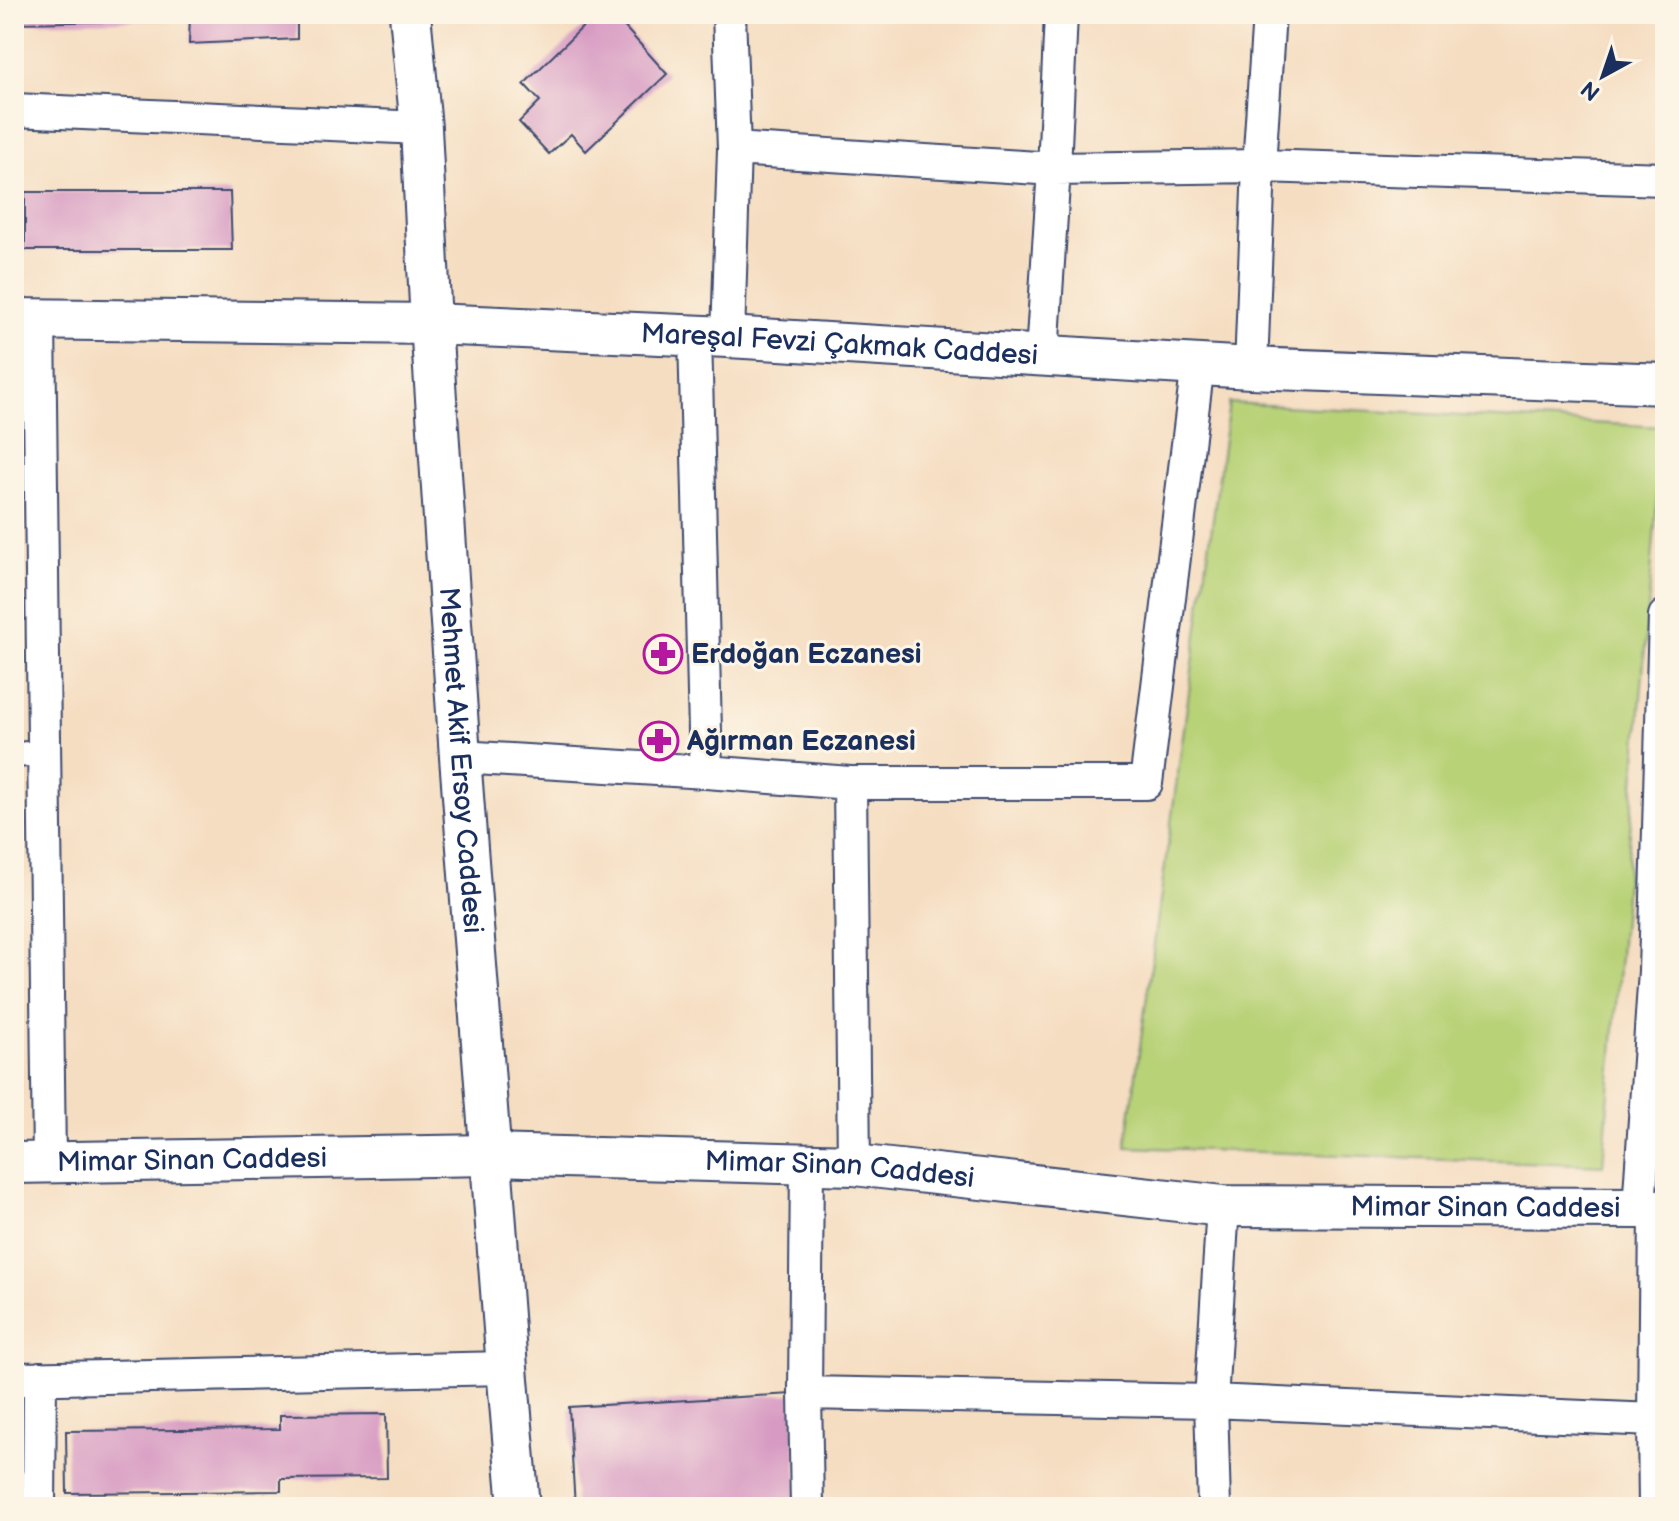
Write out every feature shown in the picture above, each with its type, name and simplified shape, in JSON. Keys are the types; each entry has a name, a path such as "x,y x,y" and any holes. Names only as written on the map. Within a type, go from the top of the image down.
{"street":[{"name":"Mehmet Akif Ersoy Caddesi","path":"410,14 421,128 460,757 519,1507"},
{"path":"706,772 711,336 734,149 729,14"},
{"path":"1042,355 1061,14"},
{"path":"1251,368 1269,14"},
{"path":"14,110 421,128"},
{"path":"734,149 1054,169 1259,166 1665,179"},
{"path":"27,319 31,1162"},
{"name":"Mareşal Fevzi Çakmak Caddesi","path":"27,319 431,324 711,336 1251,368 1665,384"},
{"path":"460,757 850,783 1146,783 1198,364"},
{"path":"1655,1507 1653,1210 1665,616"},
{"path":"850,783 854,1165"},
{"name":"Mimar Sinan Caddesi","path":"31,1162 491,1155 854,1165 1223,1206 1653,1210"},
{"path":"807,1164 807,1507"},
{"path":"1214,1507 1211,1401 1223,1206"},
{"path":"39,1507 27,1378 507,1368"},
{"path":"805,1393 1211,1401 1654,1420"}],"green space":[{"path":"1229,403 1663,427 1603,1165 1126,1147"}],"building":[{"path":"14,14 188,14 187,20 14,23"},
{"path":"190,14 297,14 297,39 189,44"},
{"path":"596,14 613,14 667,74 586,151 571,134 549,154 519,122 540,101 524,84"},
{"path":"25,192 230,192 232,250 25,250"},
{"path":"792,1394 799,1507 575,1507 569,1407"},
{"path":"386,1414 387,1478 281,1479 281,1491 67,1493 66,1431 280,1429 280,1415"}],"place":[{"name":"Erdoğan Eczanesi","path":"663,654"},
{"name":"Ağırman Eczanesi","path":"659,741"}]}
